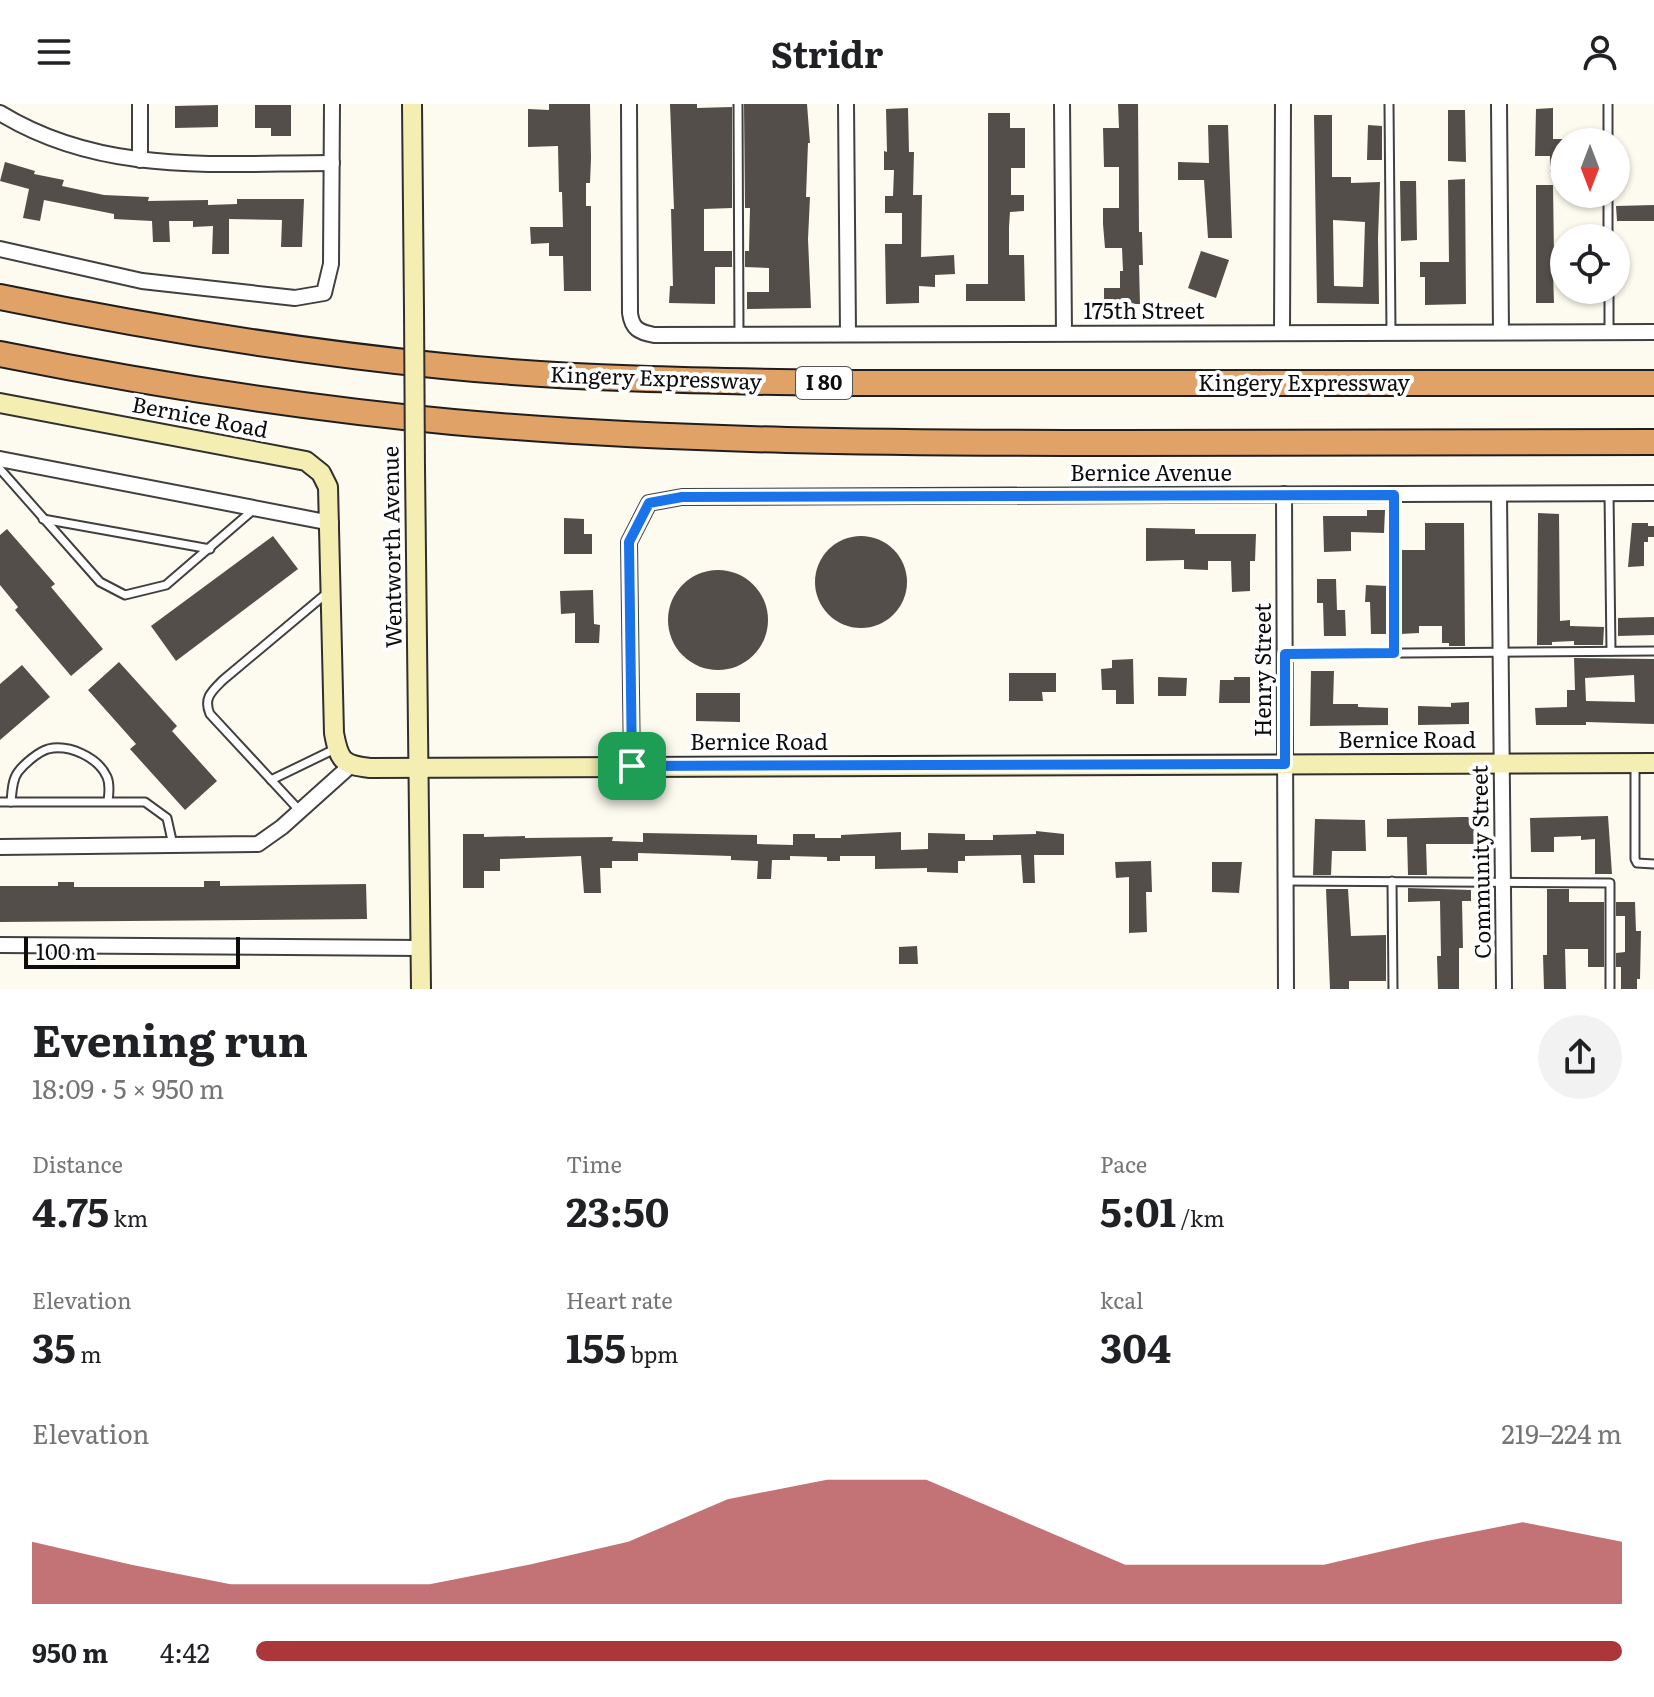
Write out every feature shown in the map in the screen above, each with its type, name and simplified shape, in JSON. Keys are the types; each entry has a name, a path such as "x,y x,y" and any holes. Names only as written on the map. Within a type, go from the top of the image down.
{"highway":[{"name":"Kingery Expressway","path":"0,297 110,319 316,351 444,366 579,376 830,383 1654,383"},
{"path":"0,354 117,377 310,406 452,422 646,435 937,443 1654,442"}],"street":[{"path":"140,104 140,160"},
{"path":"0,249 142,281 295,298 324,293 331,264 332,104"},
{"name":"Wentworth Avenue","path":"412,104 421,989"},
{"name":"175th Street","path":"629,104 630,313 635,328 654,335 1654,332"},
{"path":"846,104 848,333"},
{"path":"1062,104 1064,333"},
{"path":"1282,333 1283,104"},
{"path":"1499,104 1501,332"},
{"path":"0,113 38,133 105,156 182,163 332,163"},
{"name":"Bernice Road","path":"0,403 306,461 321,473 328,487 331,523 334,733 337,748"},
{"path":"0,459 331,523"},
{"name":"Bernice Avenue","path":"632,766 629,542 649,503 682,497 1654,493"},
{"name":"Henry Street","path":"1284,494 1286,989"},
{"name":"Community Street","path":"1499,495 1504,989"},
{"path":"0,847 258,844 282,827 350,766 341,758 337,748"},
{"name":"Bernice Road","path":"350,766 1644,763"},
{"path":"0,945 421,948"}],"lane":[{"path":"738,104 739,334"},
{"path":"1389,104 1391,333"},
{"path":"1608,104 1608,128"},
{"path":"1609,304 1609,332"},
{"path":"0,469 100,582 125,595 166,585 255,508"},
{"path":"1609,493 1611,651"},
{"path":"1394,495 1394,653"},
{"path":"43,519 210,549"},
{"path":"299,810 210,714 206,705 223,680 332,589"},
{"path":"1285,654 1654,651"},
{"path":"271,780 337,748"},
{"path":"11,802 17,773 47,749 66,749 84,754 99,766 107,776 108,801"},
{"path":"1644,763 1635,859 1637,863 1654,864"},
{"path":"0,802 145,802 167,818 173,845"},
{"path":"1286,881 1610,883 1610,989"},
{"path":"1392,881 1393,989"}],"building":[{"path":"549,104 590,104 591,158 586,206 591,206 591,291 564,291 563,256 549,256 549,243 531,244 530,227 563,227 558,146 528,147 528,109 549,110"},
{"path":"670,104 697,104 697,108 732,107 732,208 704,209 704,251 732,251 732,267 715,267 715,304 669,303 670,286 673,286 671,209 674,209"},
{"path":"744,104 807,104 810,143 806,197 810,197 811,308 747,309 747,292 769,292 769,268 745,267 745,251 749,251 750,208 745,208"},
{"path":"1118,104 1138,104 1139,232 1142,232 1143,265 1139,265 1140,304 1104,304 1104,288 1120,288 1120,271 1123,271 1122,248 1105,248 1103,224 1103,208 1119,208 1119,167 1104,167 1103,128 1119,128"},
{"path":"218,105 218,127 175,128 175,106"},
{"path":"255,105 291,105 291,136 271,136 271,128 255,128"},
{"path":"908,108 909,152 914,152 913,195 922,195 921,257 954,255 955,274 935,275 935,287 919,286 919,303 886,304 885,244 902,244 902,213 885,213 885,196 893,196 894,170 884,170 884,151 887,152 886,109"},
{"path":"1553,108 1550,156 1535,156 1536,109"},
{"path":"1448,110 1465,110 1466,162 1448,161"},
{"path":"988,113 1010,113 1010,128 1025,128 1025,168 1011,168 1011,195 1024,195 1024,211 1010,212 1009,255 1024,255 1025,301 966,301 966,284 988,284"},
{"path":"1314,115 1332,115 1332,177 1351,177 1351,183 1380,182 1379,304 1317,303","holes":["1333,220 1365,222 1363,287 1334,286"]},
{"path":"1208,125 1228,125 1232,238 1208,238 1204,180 1178,180 1178,162 1209,163"},
{"path":"1368,125 1382,126 1382,160 1367,160"},
{"path":"5,162 35,171 34,174 64,180 62,186 104,195 149,197 148,201 208,200 208,205 237,204 237,199 304,199 302,247 281,247 282,220 229,219 229,254 212,254 213,226 193,227 193,221 169,221 170,242 153,242 152,221 114,219 114,214 44,200 40,221 23,218 29,189 0,181"},
{"path":"1465,179 1466,304 1425,305 1425,277 1420,277 1420,262 1449,262 1448,180"},
{"path":"1400,181 1416,181 1417,240 1401,241"},
{"path":"1536,185 1550,185 1554,224 1550,224 1550,303 1536,303"},
{"path":"1654,205 1654,221 1617,221 1616,208"},
{"path":"1201,251 1229,260 1216,298 1188,288"},
{"path":"1367,510 1385,510 1384,533 1351,532 1351,551 1324,552 1323,516 1367,516"},
{"path":"1538,513 1559,514 1560,621 1570,620 1570,626 1604,627 1603,645 1574,645 1574,641 1537,645"},
{"path":"564,518 584,519 584,534 592,534 592,554 564,554"},
{"path":"1425,523 1464,523 1465,646 1442,643 1442,626 1419,626 1419,633 1400,634 1400,550 1425,550"},
{"path":"1632,523 1654,526 1654,537 1648,537 1648,542 1644,542 1644,566 1628,567"},
{"path":"1146,528 1195,529 1195,534 1256,534 1255,561 1250,561 1250,591 1232,592 1231,561 1208,561 1208,570 1184,569 1184,560 1146,561"},
{"path":"7,529 55,584 51,587 103,649 71,676 15,610 18,607 0,585 0,535"},
{"path":"273,536 298,569 176,661 151,626"},
{"path":"852,536 870,536 887,543 900,556 907,582 900,608 887,621 870,628 852,628 835,621 822,608 815,591 815,573 822,556 835,543"},
{"path":"718,570 737,574 753,585 764,601 768,620 764,639 753,655 737,666 718,670 699,666 683,655 672,639 668,620 672,601 683,585 699,574"},
{"path":"1317,579 1336,579 1337,610 1345,610 1346,636 1324,636 1323,603 1317,603"},
{"path":"1366,585 1388,586 1387,634 1371,634 1370,602 1365,602"},
{"path":"593,590 594,624 600,625 599,643 575,643 575,613 561,614 560,591"},
{"path":"1654,617 1654,635 1618,636 1618,618"},
{"path":"1574,658 1654,659 1654,724 1586,722 1586,725 1536,725 1535,708 1567,707 1567,690 1575,690","holes":["1634,675 1635,702 1586,701 1585,678"]},
{"path":"1133,659 1134,704 1116,704 1116,690 1102,690 1101,669 1112,668 1112,660"},
{"path":"119,662 177,726 172,731 217,781 185,810 130,749 136,744 88,690"},
{"path":"22,665 50,697 0,740 0,684"},
{"path":"1311,671 1334,671 1333,704 1388,708 1388,725 1310,726"},
{"path":"1009,673 1056,673 1056,692 1042,692 1043,701 1009,701"},
{"path":"1158,677 1187,678 1186,696 1158,696"},
{"path":"1234,677 1250,677 1250,703 1219,703 1220,680 1234,680"},
{"path":"696,693 740,693 740,722 696,721"},
{"path":"1469,702 1469,724 1418,725 1418,706 1451,707 1451,703"},
{"path":"1608,816 1612,874 1595,874 1595,839 1554,837 1554,852 1531,852 1530,818"},
{"path":"1480,817 1479,844 1426,844 1427,875 1408,875 1407,837 1387,837 1387,819"},
{"path":"1315,819 1365,820 1366,851 1332,851 1331,875 1313,875"},
{"path":"1036,831 1064,834 1064,855 1034,855 1035,883 1023,883 1021,855 965,856 965,861 958,861 958,873 927,872 927,868 875,869 875,856 840,856 840,861 827,861 827,857 790,856 790,860 772,860 771,879 757,879 758,861 731,860 731,856 638,853 638,861 612,861 612,868 600,868 601,893 584,893 581,856 500,859 500,871 484,871 484,888 463,888 463,834 525,838 613,837 612,841 643,842 643,833 757,835 757,844 793,845 793,834 841,838 841,835 901,832 901,850 928,849 928,833 965,834 965,840 993,840 993,835 1036,834"},
{"path":"1151,861 1152,892 1146,892 1147,932 1129,933 1129,877 1116,878 1115,862"},
{"path":"1212,862 1242,862 1239,893 1212,892"},
{"path":"204,881 220,881 220,886 366,884 367,919 0,922 0,886 58,886 58,882 74,882 74,887 204,887"},
{"path":"1408,888 1471,890 1471,901 1462,901 1463,948 1459,948 1459,989 1438,989 1440,901 1408,902"},
{"path":"1326,889 1348,889 1351,936 1386,935 1386,981 1349,981 1349,989 1330,989"},
{"path":"1547,889 1569,889 1569,902 1604,902 1604,967 1588,967 1588,949 1565,949 1566,989 1544,989"},
{"path":"1616,902 1635,902 1636,931 1641,931 1637,989 1621,989 1621,967 1616,967 1616,953 1625,952 1625,916 1616,916"},
{"path":"917,946 918,964 899,964 899,947"}],"route":[{"path":"1394,495 1394,653 1285,654 1285,764 632,766 629,542 649,503 682,497 1394,495"}]}
